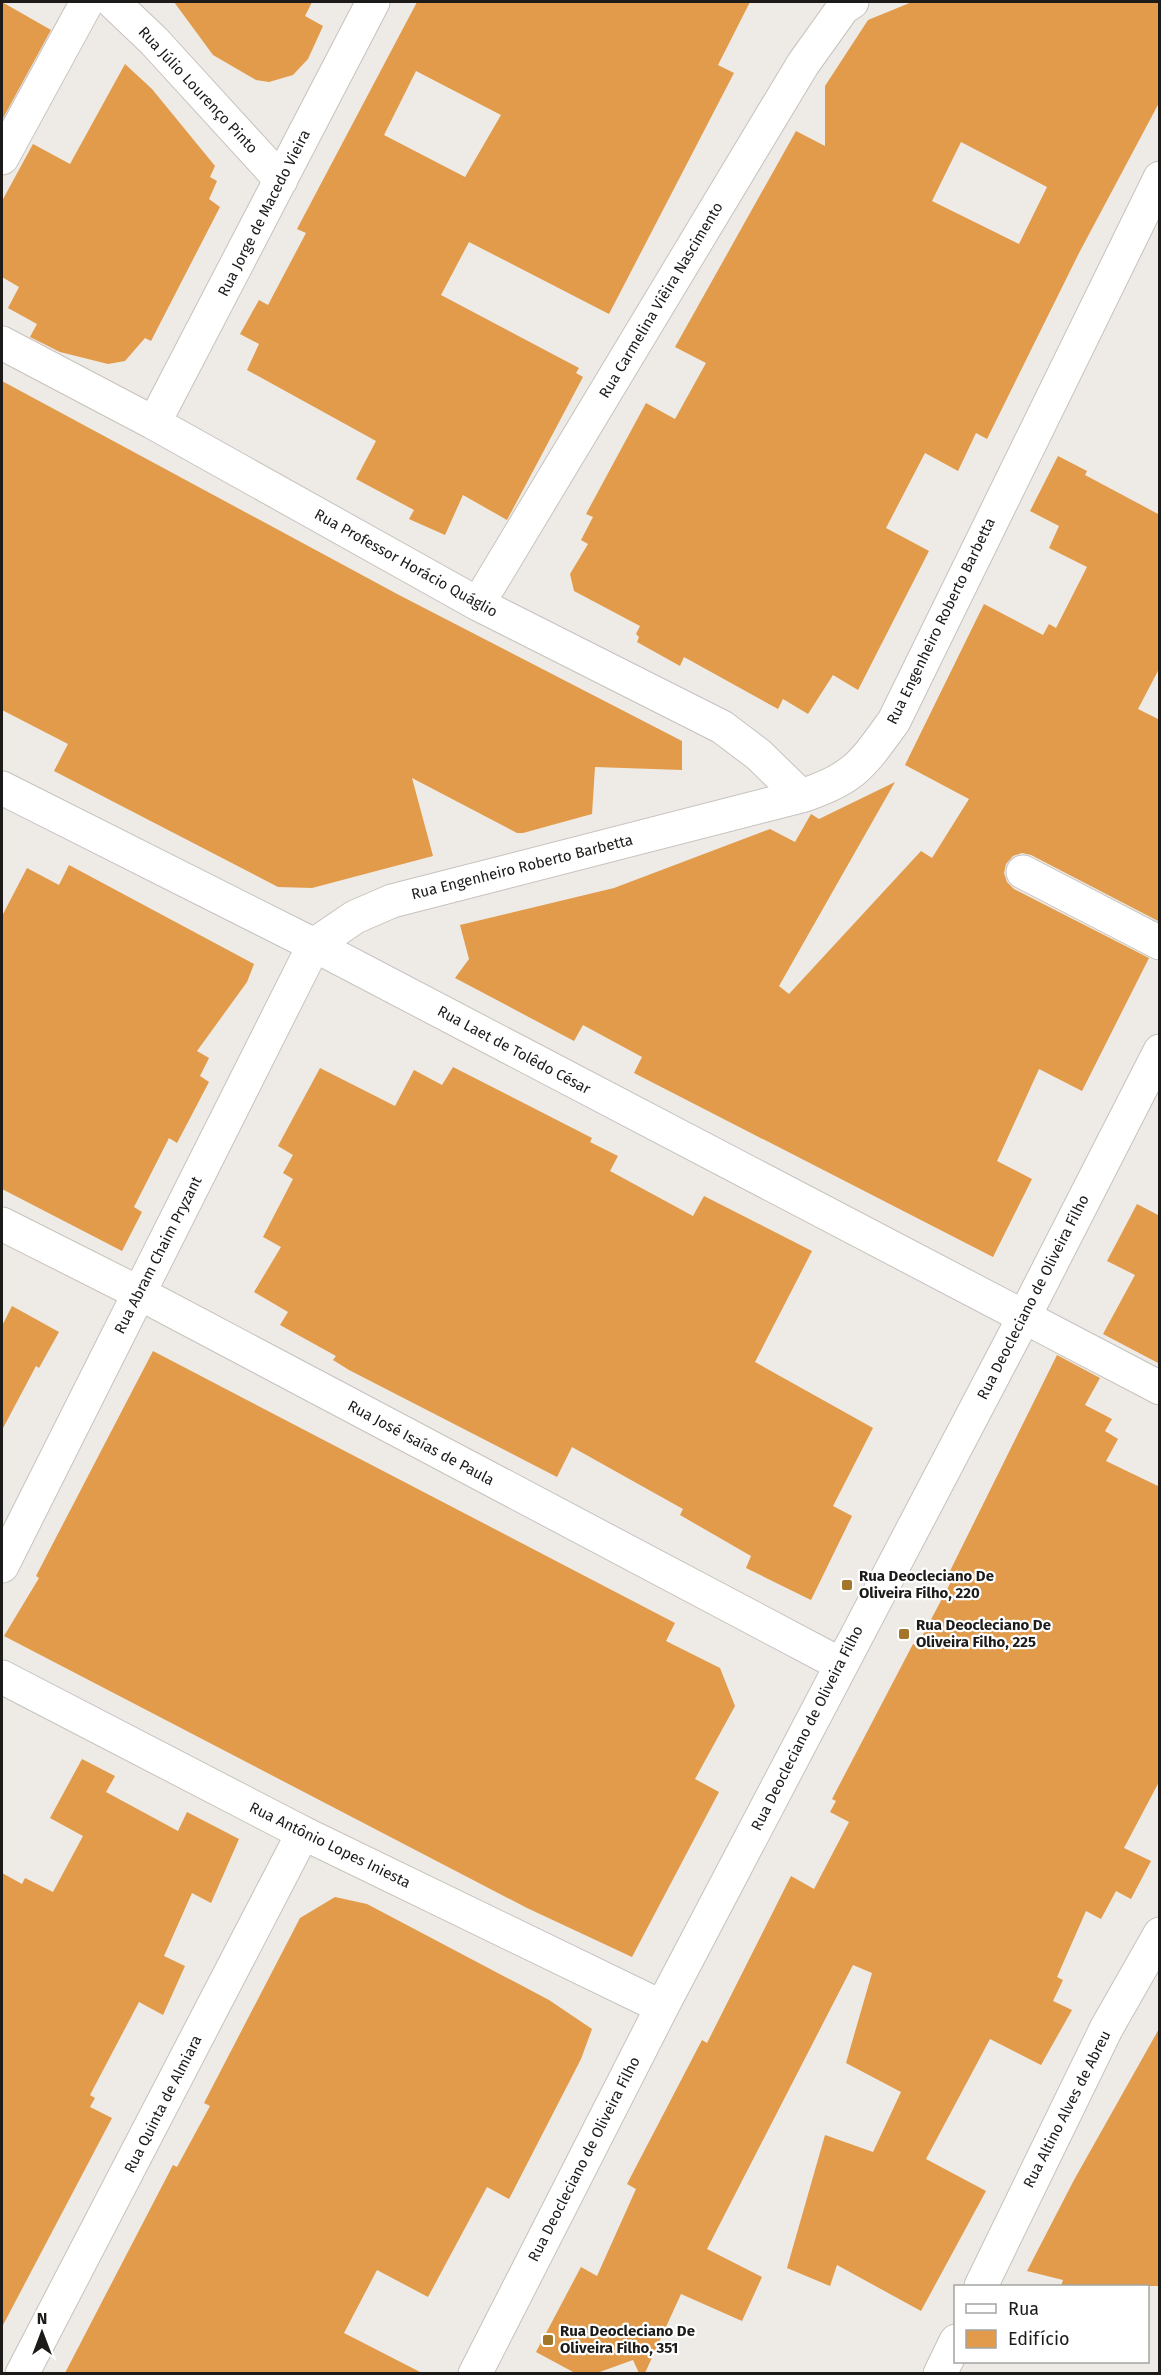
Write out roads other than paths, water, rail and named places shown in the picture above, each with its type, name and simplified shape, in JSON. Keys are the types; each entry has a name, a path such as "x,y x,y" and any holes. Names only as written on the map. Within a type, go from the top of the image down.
{"street":[{"path":"2,158 87,2"},
{"name":"Rua Júlio Lourenço Pinto","path":"113,2 154,41 281,180"},
{"name":"Rua Jorge de Macedo Vieira","path":"154,423 373,2"},
{"name":"Rua Carmelina Viêira Nascimento","path":"478,604 803,64 843,8 852,2"},
{"name":"Rua Engenheiro Roberto Barbetta","path":"314,945 355,917 392,901 801,796 834,785 855,771 894,721 1160,178"},
{"name":"Rua Professor Horácio Quáglio","path":"2,343 154,423 478,604 722,727 759,755 801,796"},
{"name":"Rua Laet de Tolêdo César","path":"2,788 314,945 1160,1388"},
{"path":"1023,872 1160,944"},
{"name":"Rua Abram Chaim Pryzant","path":"2,1566 314,945"},
{"name":"Rua Deocleciano de Oliveira Filho","path":"475,2373 662,2007 1023,1318 1160,1051"},
{"name":"Rua José Isaías de Paula","path":"2,1224 139,1293 840,1664"},
{"name":"Rua Antônio Lopes Iniesta","path":"2,1677 303,1833 662,2007"},
{"name":"Rua Quinta de Almiara","path":"22,2373 303,1833"},
{"name":"Rua Altino Alves de Abreu","path":"981,2285 1106,2029 1160,1934"},
{"path":"940,2373 954,2345"}],"place":[{"name":"Rua Deocleciano De Oliveira Filho, 220","path":"847,1585"},
{"name":"Rua Deocleciano De Oliveira Filho, 225","path":"904,1634"},
{"name":"Rua Deocleciano De Oliveira Filho, 351","path":"548,2340"}]}
